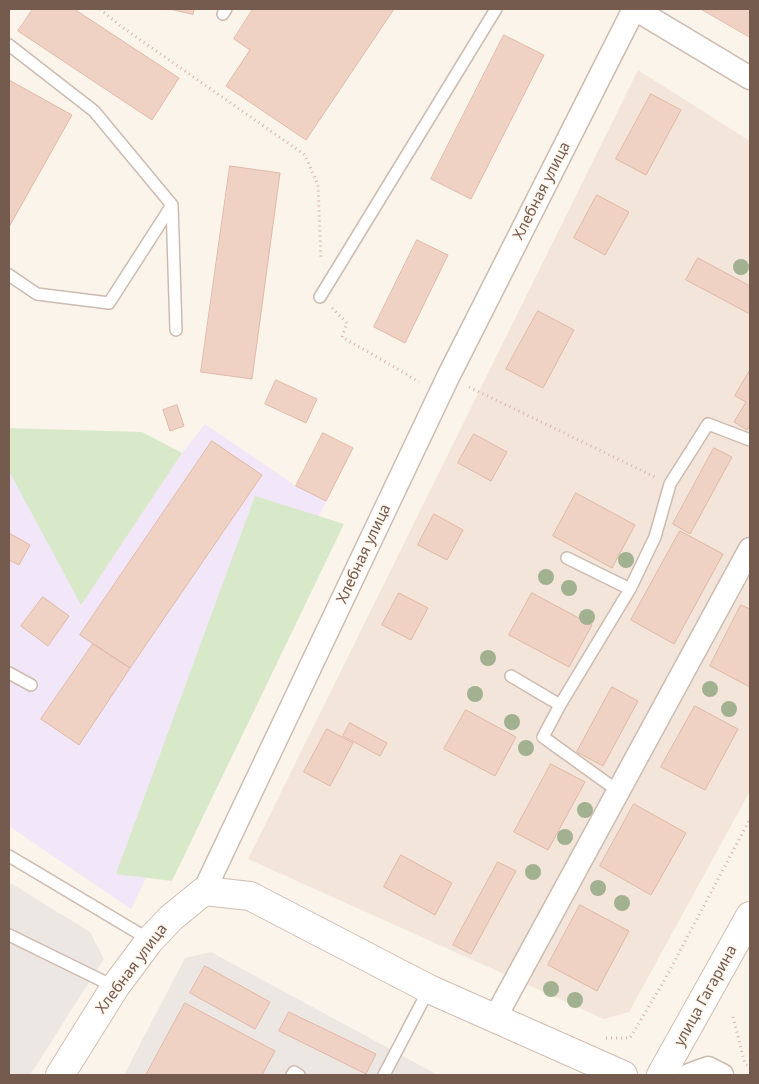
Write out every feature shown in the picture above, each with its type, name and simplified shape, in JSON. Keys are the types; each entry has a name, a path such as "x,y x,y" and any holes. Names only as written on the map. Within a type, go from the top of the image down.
{"street":[{"name":"Хлебная улица","path":"60,1075 116,987 150,940 170,918 204,891 444,386 635,9 750,78"},
{"path":"494,1018 750,549"},
{"path":"204,891 250,896 429,988 622,1075"},
{"name":"улица Гагарина","path":"661,1075 750,916"},
{"path":"689,1075 708,1068 722,1075"}],"lane":[{"path":"320,297 496,9"},
{"path":"9,45 94,111 172,205 176,330"},
{"path":"9,275 37,294 109,303 172,205"},
{"path":"618,791 543,737 560,705 630,589 655,538 670,484 708,424 750,440"},
{"path":"567,558 630,589"},
{"path":"9,673 31,685"},
{"path":"511,676 560,705"},
{"path":"9,856 150,940"},
{"path":"9,935 116,987"},
{"path":"384,1075 429,988"},
{"path":"292,1075 294,1072 299,1075"}],"path":[{"path":"100,9 122,27 305,155 318,185 321,249 320,297 348,323 342,337 396,368 444,386 670,484"},
{"path":"600,1038 630,1038 664,981 750,820"},
{"path":"733,1018 745,1064 750,1067"}],"shaded area":[{"path":"638,70 750,141 750,791 629,1012 604,1019 248,859"},
{"path":"205,424 296,486 326,501 131,909 9,826 9,439 136,512"},
{"path":"9,882 90,932 104,959 30,1075 9,1075"},
{"path":"211,952 438,1075 124,1075 185,958"}],"green space":[{"path":"9,428 142,432 182,453 81,605 9,471"},
{"path":"255,496 344,524 172,881 116,874"}],"building":[{"path":"33,9 74,9 179,78 152,120 18,31"},
{"path":"170,9 194,9 193,14"},
{"path":"253,9 394,9 306,140 226,86 250,50 234,39"},
{"path":"701,9 750,9 750,37"},
{"path":"504,35 544,55 471,199 431,179"},
{"path":"9,80 72,115 9,227"},
{"path":"651,94 681,110 646,175 616,159"},
{"path":"230,166 280,173 252,379 201,372"},
{"path":"597,195 629,212 605,255 574,238"},
{"path":"417,240 448,255 405,343 374,327"},
{"path":"698,258 750,286 750,314 686,280"},
{"path":"538,311 574,330 543,388 506,369"},
{"path":"750,370 750,425 747,430 734,422 746,402 735,396"},
{"path":"276,380 317,399 306,423 265,404"},
{"path":"177,405 184,426 170,431 163,410"},
{"path":"323,433 353,448 326,501 296,486"},
{"path":"474,434 507,452 491,481 458,463"},
{"path":"212,441 262,475 130,668 80,635"},
{"path":"714,448 732,457 690,534 673,524"},
{"path":"576,493 635,525 612,568 553,536"},
{"path":"434,514 463,530 447,560 418,545"},
{"path":"680,531 723,554 674,644 631,620"},
{"path":"9,533 30,545 19,565 9,560"},
{"path":"399,593 428,608 411,640 382,625"},
{"path":"532,593 592,625 569,667 509,635"},
{"path":"43,597 69,616 48,646 21,626"},
{"path":"741,605 750,609 750,687 710,666"},
{"path":"93,644 130,668 79,745 41,719"},
{"path":"612,687 638,701 603,766 577,752"},
{"path":"695,706 738,729 705,790 661,767"},
{"path":"466,710 516,737 495,776 444,749"},
{"path":"350,723 387,743 380,756 343,736"},
{"path":"327,729 353,743 330,786 304,772"},
{"path":"551,764 585,782 548,850 514,832"},
{"path":"634,804 686,833 651,895 600,866"},
{"path":"401,855 452,883 435,915 384,887"},
{"path":"498,862 516,871 471,954 453,945"},
{"path":"580,905 629,931 597,991 548,965"},
{"path":"205,966 270,1002 255,1029 190,993"},
{"path":"185,1003 275,1051 262,1075 146,1075"},
{"path":"289,1012 376,1054 366,1074 279,1031"}]}
